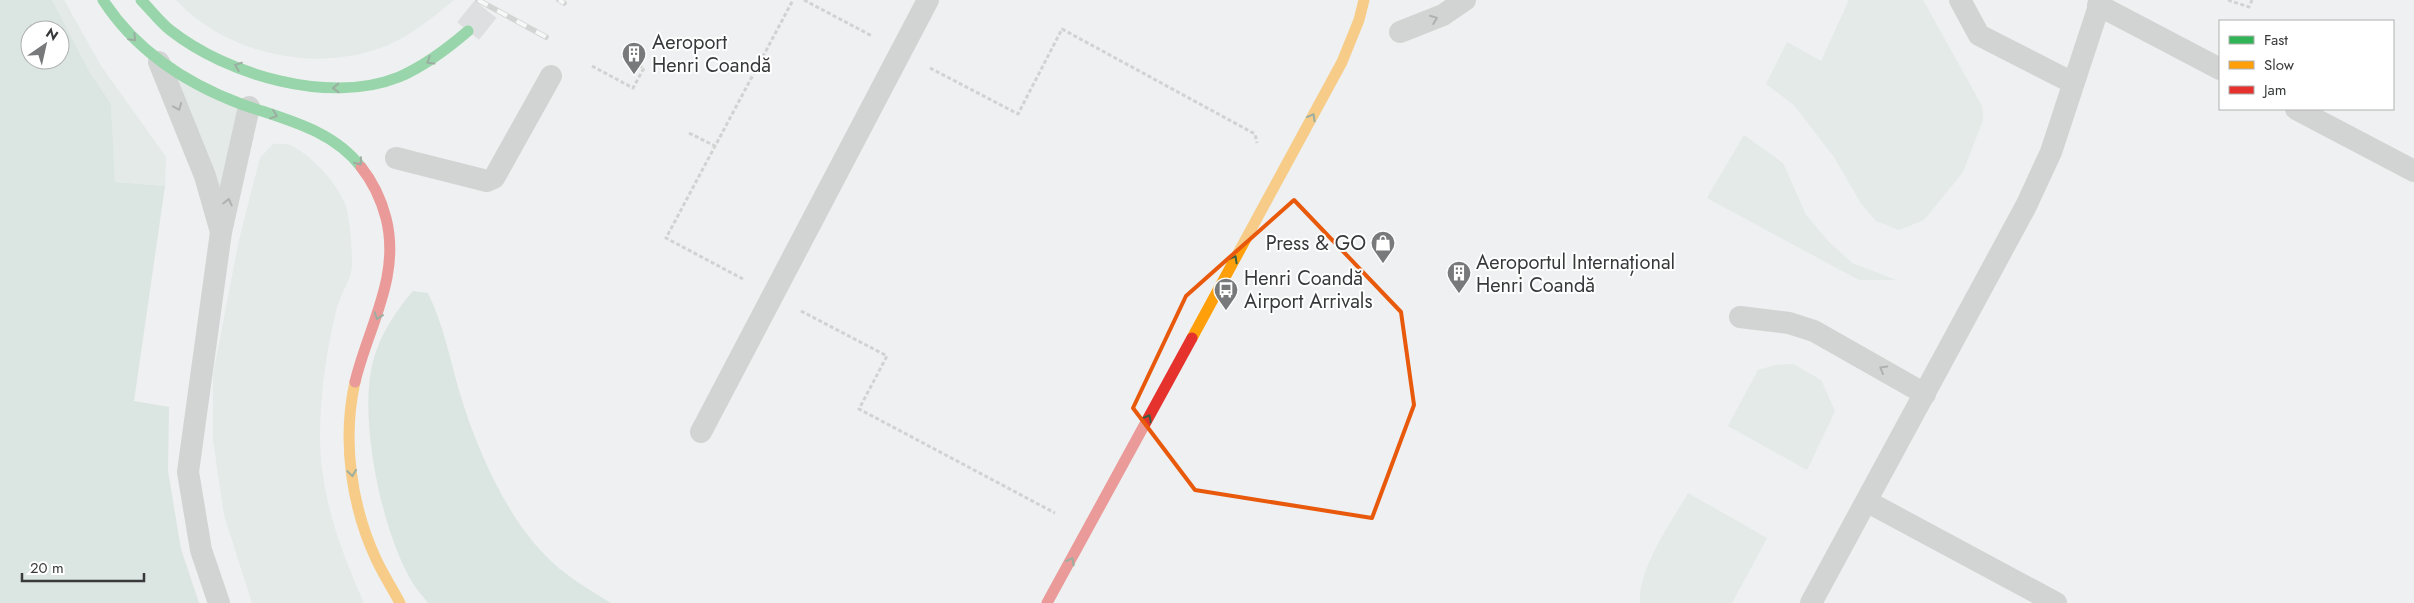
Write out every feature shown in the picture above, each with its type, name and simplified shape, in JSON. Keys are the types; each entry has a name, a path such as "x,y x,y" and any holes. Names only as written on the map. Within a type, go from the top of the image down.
{"street":[{"path":"103,0 132,38 159,62 216,94 321,132 353,154 368,173 382,204 392,243 390,272 385,298 363,352 352,395 349,432 352,472 361,517 375,556 400,603"},
{"path":"141,0 169,29 217,58 240,68 302,86 333,88 371,85 401,76 424,65 446,51 468,31"},
{"path":"1047,603 1342,62 1359,20 1364,0"}],"lane":[{"path":"701,432 928,0"},
{"path":"1400,32 1443,15 1465,0"},
{"path":"1960,0 1979,34 2073,83"},
{"path":"1811,603 1868,502 2026,206 2052,152 2100,2 2219,68"},
{"path":"159,62 205,176 221,232"},
{"path":"396,158 487,181 494,178 551,76"},
{"path":"218,603 201,550 188,472 221,232 249,107"},
{"path":"2298,110 2414,171"},
{"path":"1740,316 1789,323 1814,332 1853,352 1925,394"},
{"path":"1868,502 2056,603"}],"path":[{"path":"793,0 666,238 887,356 859,409 1055,513 1060,505"},
{"path":"804,0 1018,114 1062,29 1255,134 1267,198"},
{"path":"2228,0 2249,7 2252,0"},
{"path":"592,66 633,88 644,68 620,55"},
{"path":"689,132 715,146"}],"highlighted area":[{"path":"1294,200 1401,312 1414,405 1372,518 1195,490 1133,408 1186,296"}],"shaded area":[{"path":"52,0 64,0 101,66 166,157 165,186 115,182 111,104 90,73 70,35 70,20 62,20"},
{"path":"176,0 454,0 414,30 388,45 361,54 333,58 304,58 275,54 247,46 221,34 197,19"},
{"path":"1849,0 1923,0 1982,106 1983,120 1963,172 1924,220 1899,230 1876,221 1860,202 1834,157 1794,105 1766,84 1787,42 1821,61"},
{"path":"167,73 238,108 218,201"},
{"path":"1744,135 1783,163 1806,215 1829,242 1852,263 1896,280 1859,280 1707,198"},
{"path":"273,144 290,145 308,156 336,187 345,204 348,217 352,269 337,307 330,339 322,389 320,439 324,481 333,523 347,564 364,603 252,603 224,515 213,439 213,375 239,240 260,158"},
{"path":"1793,364 1821,380 1835,411 1807,470 1728,426 1758,370 1776,365"},
{"path":"1688,493 1767,538 1732,603 1640,603 1644,575 1650,561"}],"green space":[{"path":"0,0 52,0 62,20 20,20 20,70 70,70 70,35 90,73 111,104 115,182 165,186 134,401 169,407 168,471 181,549 199,603 0,603"},
{"path":"413,291 428,293 434,305 474,436 493,479 517,520 544,554 559,568 611,603 428,603 414,585 390,532 381,500 374,467 368,402 371,373 380,341 392,318"}],"tunnel":[{"path":"468,31 493,0"}],"railway":[{"path":"478,0 546,37"},
{"path":"559,0 564,3"}],"traffic: fast":[{"path":"103,0 116,18 146,50 181,75 220,96 321,134 336,143 361,167"},
{"path":"141,0 170,30 193,46 220,60 249,72 280,81 311,86 342,88 371,85 399,77 435,57 468,31"}],"traffic: slow":[{"path":"1192,338 1342,62 1359,20 1364,0"},
{"path":"355,382 349,427 351,472 355,495 367,538 400,603"}],"traffic: jam":[{"path":"355,382 381,302 389,261 390,240 386,218 379,197 361,167"},
{"path":"1047,603 1192,338"}],"place":[{"name":"Aeroport Henri Coandă","path":"634,75"},
{"name":"Press & GO","path":"1383,264"},
{"name":"Aeroportul Internațional Henri Coandă","path":"1459,294"},
{"name":"Henri Coandă Airport Arrivals","path":"1226,311"}]}
